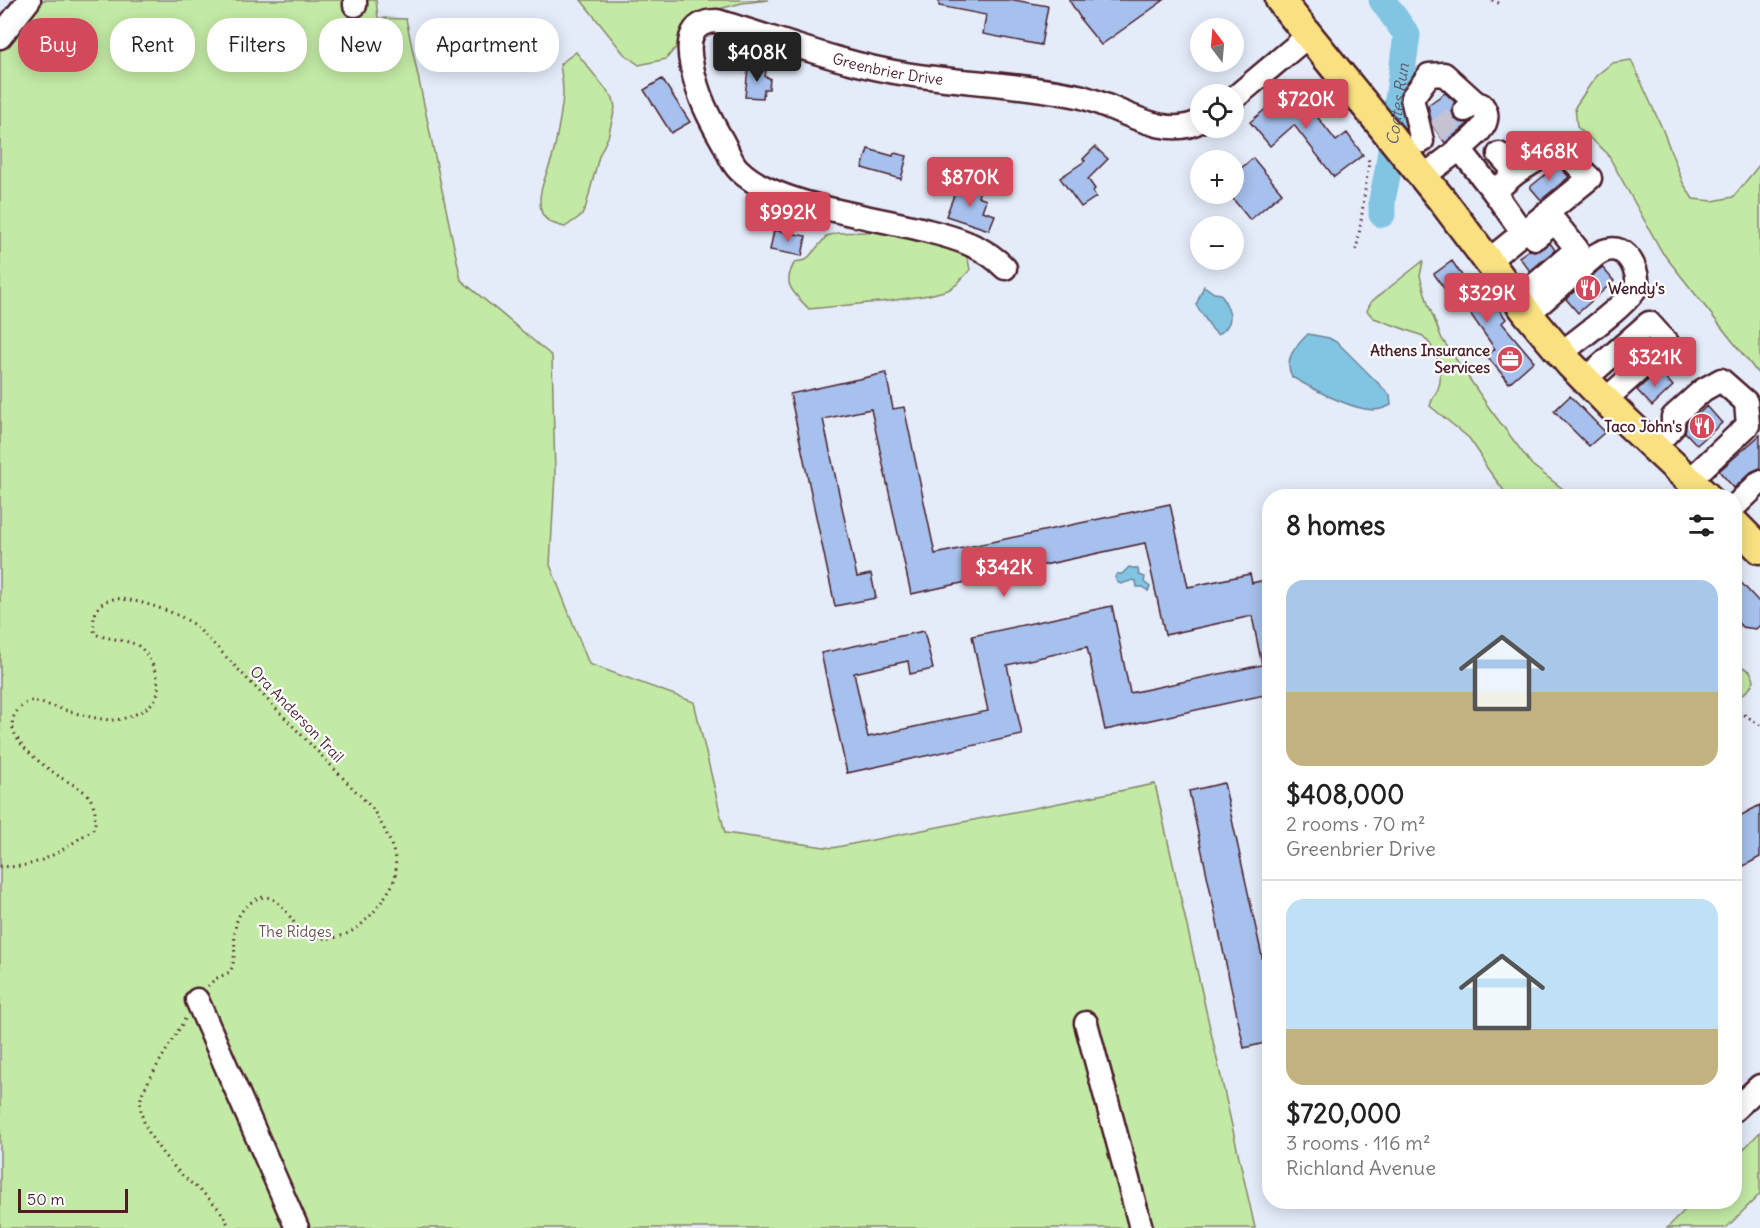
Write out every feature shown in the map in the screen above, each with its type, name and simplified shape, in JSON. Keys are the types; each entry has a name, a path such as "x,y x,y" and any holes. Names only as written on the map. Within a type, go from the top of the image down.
{"main road":[{"path":"1280,0 1384,131 1421,142 1423,177 1561,353 1653,448 1698,489"},
{"path":"1742,531 1760,549"}],"street":[{"path":"0,37 29,0"},
{"name":"Greenbrier Drive","path":"1005,268 991,255 967,243 918,228 805,202 762,186 739,170 699,96 688,47 699,24 717,21 815,52 904,74 1081,97 1158,126 1179,128 1190,125"},
{"path":"1244,90 1308,35"},
{"path":"1421,142 1413,98 1429,75 1444,74 1470,107 1482,105 1486,112 1486,121 1478,133 1423,177"},
{"path":"1459,148 1523,232"},
{"path":"1492,266 1523,232 1590,178 1565,153 1548,153 1516,173 1494,192"},
{"path":"1499,154 1516,173"},
{"path":"1492,266 1555,222 1577,249 1523,307"},
{"path":"1523,307 1603,250 1616,249 1625,253 1633,265 1637,279 1636,288 1623,302 1561,353"},
{"path":"1585,379 1648,323 1668,344 1605,400"},
{"path":"1653,448 1673,427 1673,417 1702,390 1721,380 1746,402 1748,425 1698,489"},
{"path":"197,1000 297,1228"},
{"path":"1086,1023 1141,1228"},
{"path":"1742,1101 1760,1086"}],"path":[{"path":"1492,0 1501,4"},
{"path":"1524,143 1530,133"},
{"path":"1356,250 1369,163 1368,156"},
{"name":"Ora Anderson Trail","path":"0,866 24,865 50,858 93,829 96,824 93,807 84,792 58,776 22,746 15,736 12,724 14,715 24,704 32,701 114,720 142,711 152,703 158,692 154,670 141,648 130,642 104,638 95,634 93,617 99,606 115,598 165,610 189,621 372,808 387,832 395,859 396,875 391,888 365,923 351,932 337,937 323,938 302,932 285,908 273,898 263,897 253,901 238,918 235,928 234,964 230,972 215,979 197,1000 141,1097 141,1112 152,1137 178,1171 215,1204 229,1228"},
{"path":"1742,714 1760,727"}],"green space":[{"name":"The Ridges","path":"29,0 376,0 378,18 319,18 319,72 403,72 403,19 406,19 415,72 417,72 461,280 552,356 555,475 550,565 589,664 694,702 725,833 832,848 1155,784 1255,1228 0,1228 0,37"},
{"path":"581,0 769,0 742,3 700,14 690,31 666,59 639,65 624,54"},
{"path":"576,52 613,98 615,108 586,206 582,215 565,227 554,224 544,217 540,195 554,151 561,113 563,92 560,64"},
{"path":"1631,60 1662,128 1683,183 1693,199 1713,201 1733,197 1760,164 1760,376 1662,252 1607,153 1577,127 1575,107 1596,76 1612,63"},
{"path":"891,231 961,251 968,259 970,270 948,290 889,301 809,309 794,293 789,277 795,262 806,260 827,236 837,233"},
{"path":"1423,261 1420,276 1442,339 1532,465 1563,489 1503,489 1469,438 1430,406 1438,389 1440,375 1438,360 1427,341 1423,336 1374,318 1367,311 1371,302"},
{"path":"1742,666 1750,671 1754,680 1750,688 1742,695"},
{"path":"1760,1132 1760,1194 1726,1228 1667,1228 1686,1209 1742,1209 1742,1151"}],"water":[{"path":"1204,286 1214,293 1221,294 1229,311 1228,326 1218,335 1196,305"},
{"path":"1308,334 1329,338 1338,343 1390,395 1391,405 1382,409 1363,409 1331,398 1292,377 1290,359"},
{"path":"1129,567 1138,569 1139,575 1145,577 1144,582 1150,587 1148,591 1143,587 1137,587 1136,581 1133,580 1121,584 1117,582 1115,577 1117,574 1122,574"}],"building":[{"path":"939,0 1014,0 1048,6 1041,45 983,34 986,15 939,6"},
{"path":"1069,0 1164,0 1101,45 1080,19"},
{"path":"748,68 766,70 765,77 770,78 769,89 764,89 763,98 745,97"},
{"path":"662,79 690,122 671,133 644,90"},
{"path":"1294,85 1314,108 1312,110 1336,141 1347,133 1363,155 1334,177 1294,125 1270,146 1250,122"},
{"path":"1445,93 1455,102 1452,110 1454,118 1459,122 1469,123 1445,143 1432,125 1428,105"},
{"path":"1095,147 1108,159 1088,179 1095,189 1093,191 1096,197 1081,207 1060,178 1085,161 1083,159"},
{"path":"868,149 893,156 894,153 907,156 901,179 862,168"},
{"path":"1253,158 1282,193 1250,220 1237,204 1244,204 1244,166"},
{"path":"1559,166 1569,177 1541,200 1530,187"},
{"path":"966,184 980,189 978,197 986,200 982,211 995,215 989,230 946,216 956,190 963,192"},
{"path":"774,230 806,236 802,256 770,250"},
{"path":"1550,243 1555,250 1530,271 1519,257 1529,250 1538,251"},
{"path":"1452,261 1484,308 1493,301 1506,319 1502,323 1534,361 1509,383 1487,356 1495,349 1465,306 1459,310 1434,274"},
{"name":"Wendy's","path":"1602,267 1614,281 1578,313 1566,299"},
{"path":"1659,370 1673,386 1652,406 1637,390"},
{"path":"886,373 893,409 904,407 935,554 1170,504 1188,587 1250,574 1252,583 1262,581 1262,665 1252,616 1165,635 1145,543 911,594 871,409 823,419 857,577 871,574 876,598 835,606 790,394"},
{"path":"1570,396 1605,432 1589,446 1554,411"},
{"name":"Taco John's","path":"1707,406 1722,423 1697,445 1685,432 1686,425"},
{"path":"1760,435 1760,468 1751,472 1734,488 1719,471"},
{"path":"1742,584 1760,603 1760,625 1756,629 1742,627"},
{"path":"1112,606 1130,693 1262,665 1262,696 1105,730 1087,647 1007,665 1022,735 847,773 821,653 924,631 933,669 910,674 908,661 854,673 868,737 988,711 972,636"},
{"path":"1224,783 1262,956 1262,1044 1244,1048 1189,791"},
{"path":"1760,805 1760,857 1742,867 1742,815"}],"waterway":[{"name":"Coates Run","path":"1382,0 1407,35 1382,200 1382,214"}],"tunnel":[{"path":"1436,131 1465,110"}],"place":[{"name":"Wendy's","path":"1588,288"},
{"name":"Athens Insurance Services","path":"1510,359"},
{"name":"Taco John's","path":"1702,426"}]}
